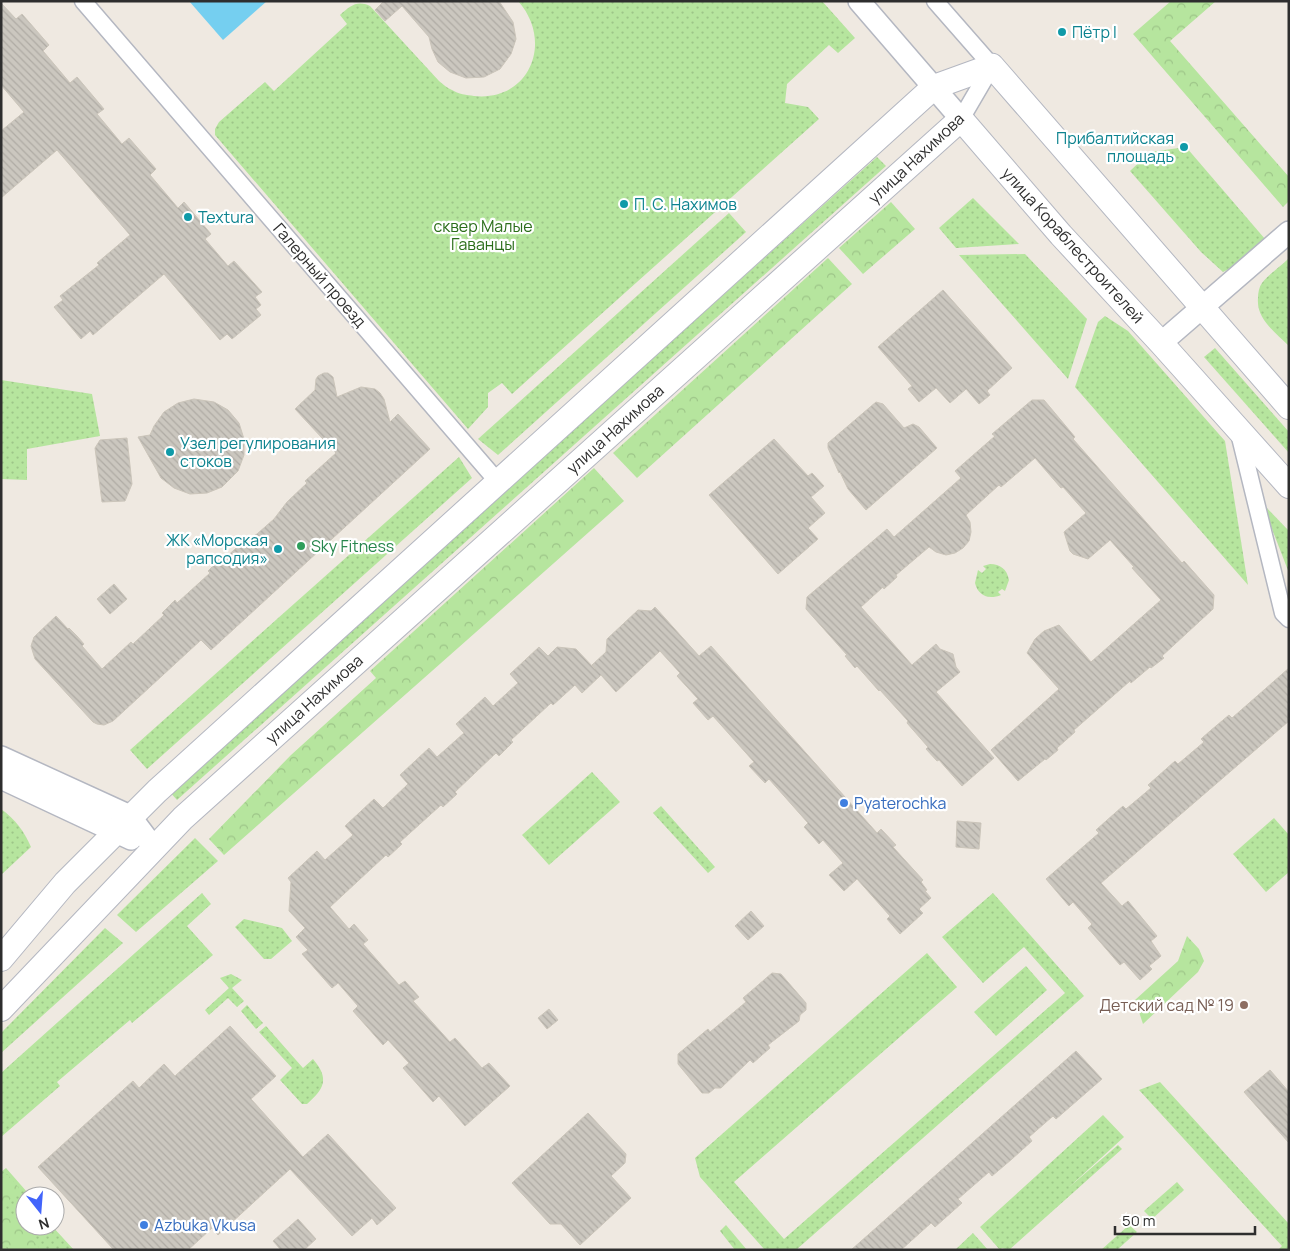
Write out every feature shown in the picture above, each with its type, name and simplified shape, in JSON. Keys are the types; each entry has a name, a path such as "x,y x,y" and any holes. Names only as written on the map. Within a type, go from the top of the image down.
{"main road":[{"path":"1,959 66,883 122,824 934,87 992,66 1286,401"},
{"name":"улица Кораблестроителей","path":"961,119 1061,235 1289,486"},
{"name":"улица Нахимова","path":"1,1009 183,818 961,119"}],"street":[{"name":"Галерный проезд","path":"83,1 498,482"},
{"name":"улица Кораблестроителей","path":"859,1 961,119"},
{"path":"935,1 992,66"},
{"name":"улица Нахимова","path":"961,119 992,66"},
{"path":"1161,343 1289,232"},
{"path":"1238,429 1283,613 1289,619"},
{"path":"1,757 122,824 154,848"},
{"path":"1,778 122,824"}],"green space":[{"name":"сквер Малые Гаванцы","path":"518,1 822,1 855,38 838,53 829,45 787,84 785,103 808,107 819,119 512,394 502,383 488,393 488,407 468,429 215,135 215,129 219,122 265,82 274,91 347,24 340,15 357,4 370,6 439,81 450,89 474,96 493,95 510,89 522,79 530,66 535,50 534,34 529,17"},
{"path":"1171,1 1216,1 1170,41 1289,177 1289,201 1283,207 1133,34"},
{"path":"1186,147 1265,239 1237,265 1223,272 1201,252 1130,171 1150,152"},
{"path":"877,157 886,166 177,800 169,791"},
{"path":"973,198 1019,244 956,248 939,228"},
{"path":"891,202 915,229 863,274 839,248"},
{"path":"729,213 746,232 498,455 478,439"},
{"path":"1025,254 1087,319 1068,379 959,255"},
{"path":"828,258 852,284 637,478 613,453"},
{"path":"1288,259 1289,346 1267,325 1258,306 1260,286"},
{"path":"1105,316 1128,331 1225,441 1248,585 1075,387 1098,322"},
{"path":"1215,348 1289,432 1289,453 1204,357"},
{"path":"1,380 92,394 100,436 27,449 27,480 1,479"},
{"path":"459,457 472,478 147,769 130,750"},
{"path":"594,468 624,501 224,855 209,839 291,755 376,678 370,671"},
{"path":"1262,503 1289,531 1289,573"},
{"path":"990,564 1002,568 1007,573 1009,580 1005,591 1002,589 998,592 1001,595 988,597 981,594 975,583 978,570 982,573 986,569 983,566"},
{"path":"592,772 620,802 549,865 522,835"},
{"path":"661,806 715,867 708,873 653,813"},
{"path":"1,809 19,826 31,847 1,875"},
{"path":"1274,818 1289,835 1289,872 1266,892 1233,854"},
{"path":"195,838 218,861 136,932 117,915"},
{"path":"202,893 211,904 187,926 213,955 132,1023 130,1020 57,1082 60,1086 1,1137 1,1073"},
{"path":"993,893 1084,996 796,1250 765,1250 700,1177 695,1158 927,953 957,987 734,1182 784,1239 1065,993 1024,947 983,983 942,937"},
{"path":"244,919 282,928 292,941 271,959 264,959 235,927"},
{"path":"105,928 123,943 1,1053 1,1033"},
{"path":"1187,936 1199,949 1204,961 1198,972 1143,1024 1135,1000 1178,961"},
{"path":"1026,966 1047,990 996,1036 974,1012"},
{"path":"231,974 242,980 232,988 244,1001 237,1007 228,998 209,1015 205,1010 229,988 220,978"},
{"path":"247,1005 263,1023 256,1029 241,1011"},
{"path":"266,1026 303,1068 313,1059 322,1072 323,1083 321,1088 307,1104 302,1104 280,1080 292,1068 259,1032"},
{"path":"1160,1082 1289,1224 1289,1250 1278,1250 1282,1246 1139,1090"},
{"path":"1103,1115 1124,1137 1067,1189 1118,1145 1122,1149 1009,1250 1002,1248 1000,1250 980,1227"},
{"path":"6,1168 22,1186 15,1186 15,1236 61,1236 74,1250 1,1250 1,1172"},
{"path":"7,1174 17,1186 15,1186 15,1193 4,1207 15,1220 15,1236 29,1236 41,1250 10,1250 1,1240 1,1179"},
{"path":"1177,1182 1184,1190 1152,1219 1144,1211"},
{"path":"726,1225 747,1250 735,1250 720,1231"},
{"path":"1129,1225 1137,1232 1117,1250 1101,1250"},
{"path":"973,1233 988,1250 955,1250"}],"water":[{"path":"189,1 267,1 223,40"}],"building":[{"path":"384,1 499,1 513,22 516,39 511,54 500,69 484,77 466,78 450,72 438,62 429,37 402,6 385,21 375,10"},
{"path":"1,3 16,19 22,14 49,45 43,51 70,83 77,77 104,109 97,114 122,144 129,138 156,169 150,175 178,208 184,202 211,234 205,239 228,266 234,261 262,292 255,297 261,305 256,309 261,315 232,339 227,334 220,340 164,274 93,335 90,331 81,339 54,307 63,300 60,296 99,265 97,263 130,235 57,150 1,198 1,131 24,112 1,85"},
{"path":"943,290 1012,368 987,391 990,395 979,404 966,389 950,403 936,388 919,402 908,389 912,386 878,347"},
{"name":"ЖК «Морская рапсодия»","path":"324,373 328,373 333,377 337,397 361,387 375,389 384,399 390,422 398,414 430,449 211,650 201,640 113,721 104,725 93,722 35,659 31,646 34,637 56,616 84,644 82,646 102,669 131,642 133,644 164,615 162,613 175,600 177,603 210,573 208,571 221,558 223,560 245,540 257,534 274,519 287,502 307,483 305,481 336,453 295,409 315,390 316,379"},
{"name":"Узел регулирования стоков","path":"194,399 214,402 228,410 239,423 244,439 244,455 238,471 222,487 207,493 190,494 174,488 161,478 138,437 150,435 164,412 178,403"},
{"path":"1032,400 1044,400 1075,437 1073,439 1182,563 1184,561 1214,595 1213,609 1162,656 1164,658 1131,683 1130,681 1074,730 1075,732 1057,748 1058,750 1018,781 991,750 1059,689 1027,653 1035,639 1044,631 1059,625 1091,662 1161,600 1110,540 1088,559 1073,554 1070,551 1064,532 1086,513 1035,458 1001,487 999,485 966,515 970,522 971,532 969,541 963,548 955,553 946,555 936,552 929,547 896,575 897,577 884,589 883,587 861,607 912,665 936,644 940,649 953,654 956,667 960,672 936,692 994,758 962,786 939,760 937,761 926,749 928,747 907,723 908,721 857,666 855,668 845,656 847,655 806,609 807,597 887,529 894,537 961,478 955,471 995,436 992,434"},
{"path":"876,402 883,404 904,428 913,424 919,427 937,448 866,510 848,489 828,448 828,443"},
{"path":"127,438 132,484 125,501 102,502 95,448 100,440"},
{"path":"774,439 808,476 812,473 824,486 811,497 825,513 808,528 818,539 778,574 709,495"},
{"path":"114,584 127,599 110,614 97,599"},
{"path":"655,607 699,656 711,646 877,833 881,829 896,845 893,847 923,880 921,882 927,890 925,891 931,898 919,909 923,913 900,934 887,919 890,916 857,879 844,891 829,875 843,863 823,840 819,844 804,827 808,823 769,779 765,783 749,766 754,762 713,716 708,720 693,703 698,699 677,676 680,673 660,651 616,692 601,675 582,693 575,685 553,705 551,703 511,740 513,742 499,756 496,753 455,792 457,794 443,807 441,805 400,842 402,844 388,857 386,855 330,907 349,929 354,924 368,940 363,944 399,985 405,981 419,997 413,1001 450,1042 455,1038 482,1068 489,1063 510,1086 465,1126 439,1096 433,1102 403,1068 409,1063 388,1040 383,1045 353,1011 358,1006 338,983 332,988 302,954 308,950 296,937 305,928 289,911 291,882 288,878 317,851 325,860 353,835 345,826 374,799 383,808 408,784 400,775 429,748 437,757 464,733 456,724 485,697 493,706 518,683 510,674 539,647 548,656 557,647 576,649 595,669 592,665 606,652 607,639 638,610 651,611"},
{"path":"1289,668 1289,721 1101,883 1122,906 1128,901 1157,936 1151,941 1161,956 1149,966 1152,969 1140,980 1124,962 1120,965 1088,928 1092,924 1073,902 1069,906 1046,879 1099,833 1096,830 1123,806 1126,809 1151,788 1148,785 1175,761 1178,764 1204,742 1201,739 1210,731 1229,715 1232,718"},
{"path":"957,821 981,823 979,849 956,847"},
{"path":"751,911 764,926 748,940 735,926"},
{"path":"772,973 781,974 806,1003 806,1010 800,1015 799,1021 768,1045 770,1048 753,1063 750,1060 721,1088 715,1088 709,1093 702,1093 678,1064 678,1054 708,1029 710,1032 746,1002 743,998"},
{"path":"549,1009 558,1020 547,1029 538,1018"},
{"path":"230,1026 276,1076 251,1099 303,1157 328,1134 396,1208 377,1225 372,1218 352,1236 290,1169 218,1235 212,1228 188,1250 114,1250 65,1196 65,1186 55,1186 38,1167 133,1081 139,1088 164,1064 175,1076"},
{"path":"1076,1051 1102,1079 1056,1119 1053,1116 1029,1137 1032,1141 1012,1159 992,1176 989,1172 958,1199 962,1203 935,1227 931,1223 901,1250 851,1250"},
{"path":"1270,1070 1289,1092 1289,1143 1244,1092"},
{"path":"588,1113 626,1154 625,1163 611,1176 631,1198 580,1245 561,1224 550,1224 512,1183"},
{"path":"298,1219 316,1239 304,1250 281,1250 273,1241"}],"place":[{"name":"Пётр I","path":"1062,32"},
{"name":"Прибалтийская площадь","path":"1184,147"},
{"name":"П. С. Нахимов","path":"624,204"},
{"name":"Textura","path":"188,217"},
{"name":"Узел регулирования стоков","path":"170,452"},
{"name":"Sky Fitness","path":"301,546"},
{"name":"ЖК «Морская рапсодия»","path":"278,549"},
{"name":"Pyaterochka","path":"844,803"},
{"name":"Детский сад № 19","path":"1244,1005"},
{"name":"Azbuka Vkusa","path":"144,1225"}]}
